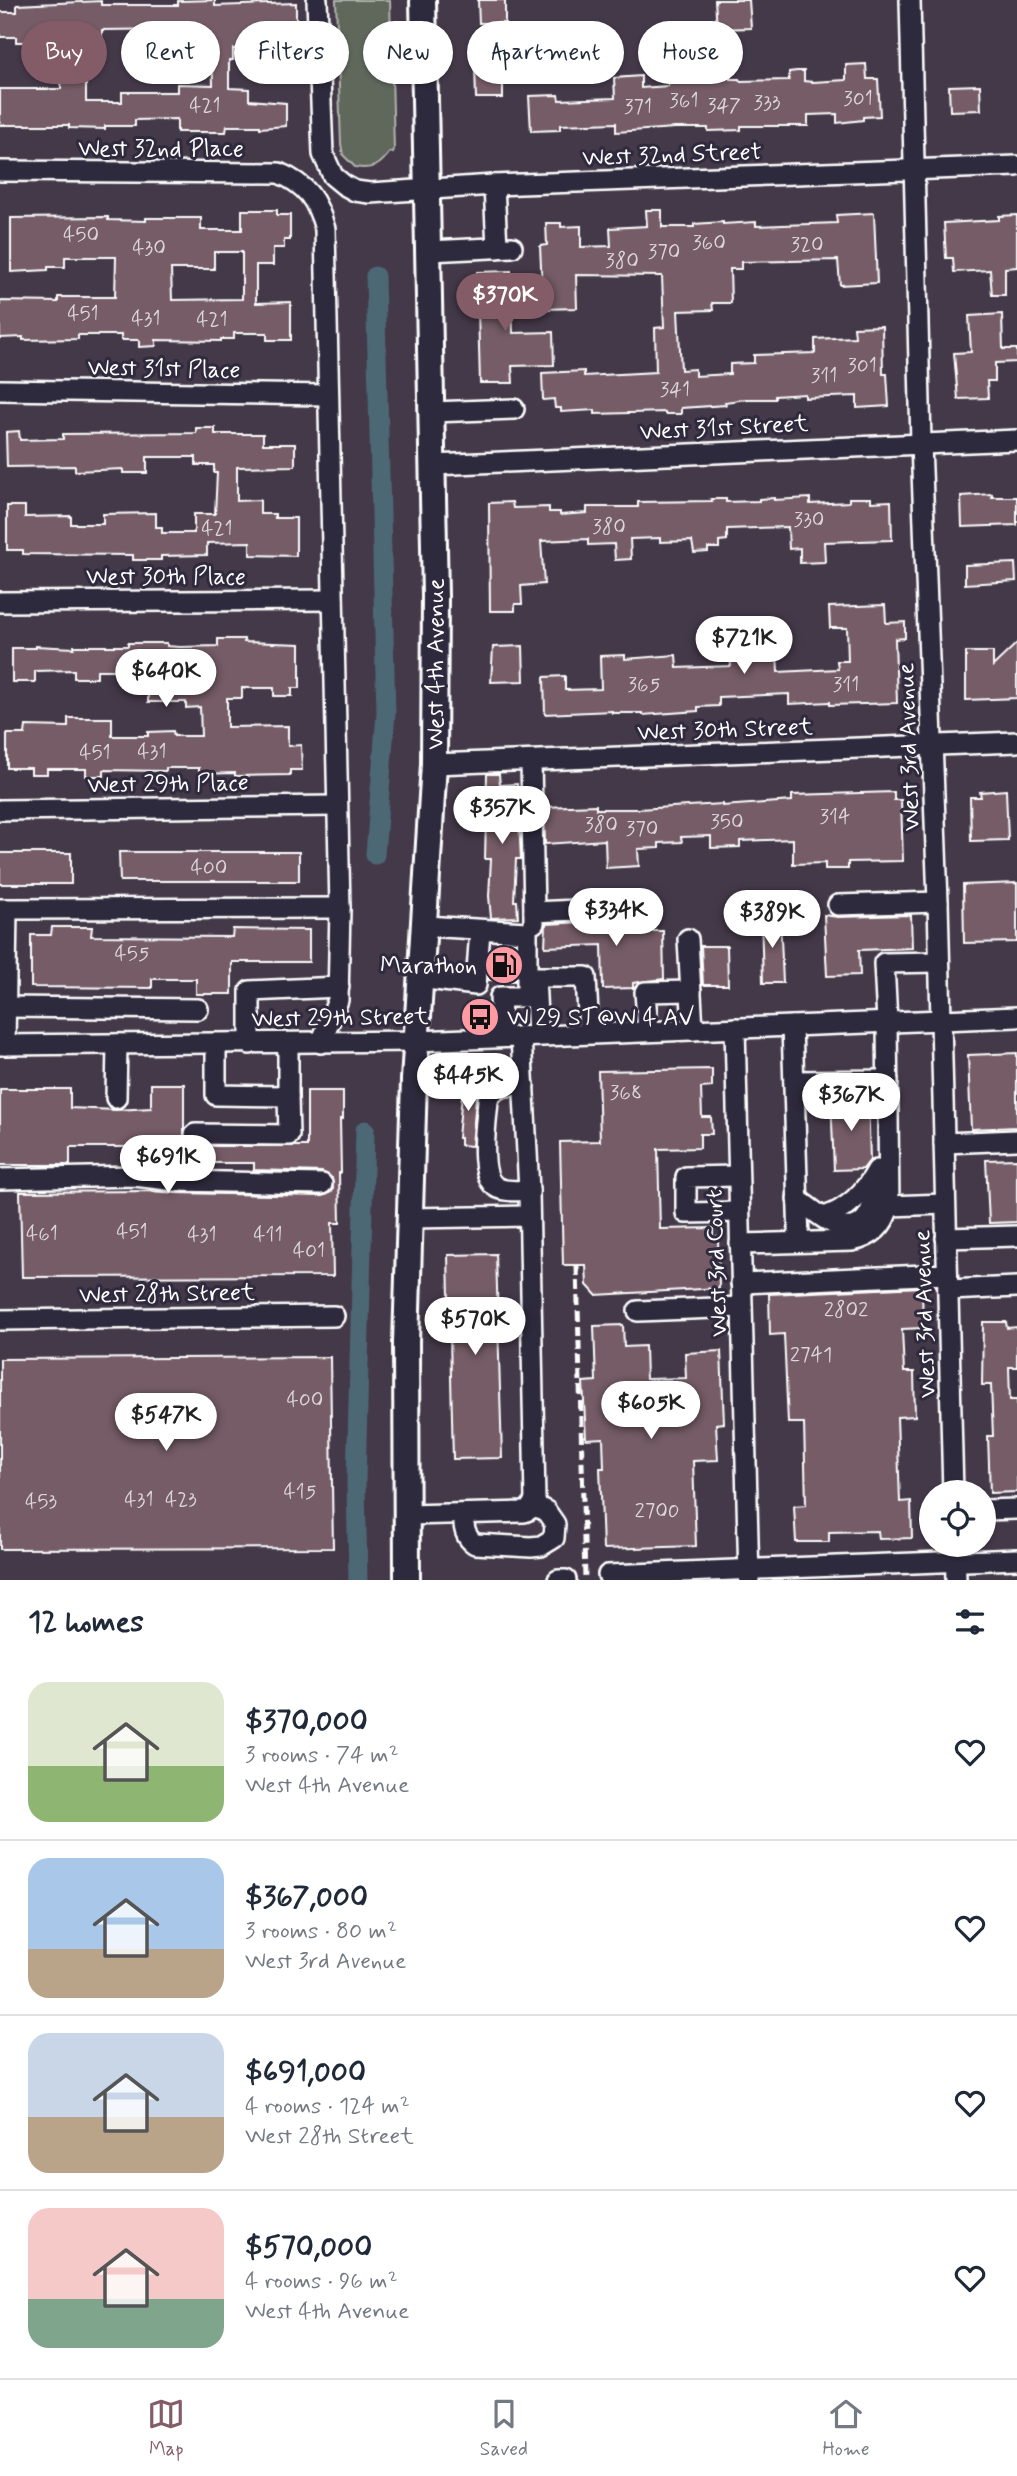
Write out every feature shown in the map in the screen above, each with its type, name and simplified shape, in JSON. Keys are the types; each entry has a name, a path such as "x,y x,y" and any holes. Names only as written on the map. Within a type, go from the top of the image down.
{"main road":[{"name":"West 4th Avenue","path":"407,1580 406,1343 410,1218 419,978 425,926 434,764 435,596 423,0"}],"street":[{"name":"West 32nd Street","path":"317,0 323,154 326,166 334,176 344,185 362,192 392,193 494,185 1017,166"},
{"name":"West 3rd Avenue","path":"910,0 953,1480"},
{"name":"West 32nd Place","path":"0,171 279,173 299,182 320,210 324,229 327,395"},
{"path":"429,251 504,247 494,185"},
{"name":"West 31st Place","path":"0,390 327,395"},
{"path":"321,1043 337,1007 340,987 327,395"},
{"path":"432,412 514,409"},
{"name":"West 31st Street","path":"433,465 1017,440"},
{"name":"West 30th Place","path":"0,602 333,600"},
{"name":"West 30th Street","path":"434,764 1017,742"},
{"path":"520,1036 535,977 531,761"},
{"name":"West 29th Place","path":"0,810 337,806"},
{"path":"838,905 938,902"},
{"path":"3,1045 6,1007 4,909 340,908"},
{"path":"534,912 620,908"},
{"path":"419,978 500,989 527,997 527,932 501,940 480,930 425,926"},
{"path":"476,985 480,930"},
{"path":"688,939 693,1030"},
{"path":"740,1244 841,1242 865,1239 878,1229 889,1206 884,963 939,962"},
{"path":"535,977 586,977 589,1033"},
{"path":"250,1044 250,991 340,987"},
{"path":"407,1516 524,1513 533,1505 535,1495 529,1191 524,1085 520,1036 500,989"},
{"path":"648,1031 645,992 691,991"},
{"path":"6,1007 198,1009"},
{"name":"West 29th Street","path":"3,1045 416,1041 1017,1017"},
{"path":"792,1026 799,1241"},
{"name":"West 3rd Court","path":"735,1028 749,1575"},
{"path":"116,1098 117,1044"},
{"path":"216,1044 216,1095 288,1096"},
{"path":"195,1135 289,1135 288,1044"},
{"path":"794,1082 888,1080"},
{"path":"797,1199 824,1217 837,1213 868,1186 877,1170 875,1105 888,1080"},
{"path":"524,1085 500,1087 490,1094 485,1168 486,1175 499,1189 529,1191"},
{"path":"944,1143 1017,1140"},
{"path":"738,1176 686,1177 686,1213 740,1212"},
{"path":"0,1179 135,1177 176,1181 322,1184"},
{"path":"889,1206 945,1204"},
{"path":"410,1218 529,1216"},
{"path":"946,1238 1017,1236"},
{"path":"741,1283 947,1282 1017,1287"},
{"path":"638,1311 742,1307"},
{"name":"West 28th Street","path":"0,1320 334,1316"},
{"path":"463,1515 464,1530 469,1540 475,1544 541,1546 554,1538 555,1524 546,1511 533,1505"},
{"path":"996,1510 1017,1509"},
{"path":"608,1575 749,1575 1017,1559"},
{"path":"558,1580 566,1580"}],"green space":[{"path":"336,0 390,0 391,21 363,21 363,84 392,84 393,153 390,152 383,161 371,167 355,167 343,155 339,84 349,84 349,21 337,21"}],"building":[{"path":"215,0 215,6 296,3 296,21 234,21 233,60 229,60 229,88 249,89 249,100 286,103 286,126 227,126 226,132 177,132 177,119 135,120 135,126 105,126 105,129 69,128 69,125 0,125 0,89 61,89 61,84 86,84 86,102 122,102 122,92 177,92 177,84 220,84 220,21 121,21 121,30 107,30 107,21 21,21 21,42 16,42 16,37 0,37 0,12 17,12 17,5 101,1 101,5 178,5 178,1"},
{"path":"478,0 505,0 505,21 479,21"},
{"path":"715,0 749,0 751,28 743,28 743,21 716,21"},
{"path":"866,64 867,79 878,79 880,116 837,123 837,114 808,115 808,126 741,126 741,130 675,128 616,132 616,123 560,125 560,130 531,131 529,96 558,95 559,100 615,98 614,84 624,84 624,77 638,76 641,88 789,80 789,72 797,71 804,71 804,81 846,80 846,65"},
{"path":"476,84 503,84 503,98 476,98"},
{"path":"980,85 981,110 950,111 949,86"},
{"path":"242,210 277,210 277,215 290,215 290,240 284,240 284,248 273,248 273,265 256,265 256,303 291,302 291,340 267,340 267,333 234,333 234,339 221,341 156,340 156,346 139,347 139,340 121,340 121,335 78,335 78,339 0,338 0,301 58,302 58,297 115,297 116,257 65,257 65,267 11,272 11,218 108,217 108,220 146,221 146,218 201,218 201,230 242,230","holes":["214,252 242,252 242,299 172,300 171,269 214,269"]},
{"path":"646,210 662,210 662,227 694,227 694,224 723,222 756,222 756,226 837,223 836,215 874,213 877,283 840,285 838,260 741,262 741,269 730,269 731,303 712,303 713,310 678,311 681,370 695,369 695,376 730,374 730,364 754,363 754,355 815,353 815,339 855,337 854,327 882,326 883,374 887,374 889,406 857,408 857,396 805,398 805,394 681,408 681,414 595,414 595,410 561,412 561,408 555,408 554,399 543,400 542,373 584,371 584,376 656,372 655,328 664,327 662,276 576,275 577,308 543,309 540,246 547,245 546,223 561,223 561,227 581,226 581,247 611,246 610,228 647,226"},
{"path":"1017,215 1017,267 1005,268 1005,295 992,295 990,270 954,272 953,258 946,258 944,223 999,220 999,216"},
{"path":"511,271 513,333 553,332 554,365 512,366 513,383 480,383 477,272"},
{"path":"1002,314 1003,349 1017,349 1017,362 995,363 995,381 987,381 988,398 958,399 954,353 971,352 969,316"},
{"path":"196,428 215,428 215,434 263,434 263,444 295,444 295,466 237,467 237,501 260,500 260,514 275,514 275,518 296,518 296,556 250,555 250,542 207,543 207,555 161,556 161,560 133,560 133,555 23,554 23,550 7,550 7,506 25,506 25,517 71,516 71,524 103,524 103,514 156,513 156,527 162,527 162,533 194,533 194,514 215,514 217,473 214,473 214,465 196,465 196,457 147,457 147,473 123,473 123,469 75,471 75,466 7,467 6,432 19,431 20,440 63,439 63,434 196,433"},
{"path":"992,494 992,497 1017,497 1017,525 962,527 961,496"},
{"path":"810,498 810,504 849,502 849,498 871,498 871,502 891,501 892,540 824,542 825,562 800,563 800,548 789,549 788,527 727,529 727,540 719,541 719,548 708,548 708,552 694,553 692,541 630,539 631,559 615,560 614,544 588,545 588,539 541,541 544,584 521,586 522,604 515,604 515,611 490,611 489,503 512,502 513,508 549,507 549,512 560,512 560,515 587,513 587,507 638,507 638,502 726,499 726,502"},
{"path":"1015,563 1016,581 965,584 965,565"},
{"path":"885,605 886,623 905,622 905,638 895,639 897,703 789,704 789,694 719,697 719,706 698,707 698,711 643,715 612,711 545,714 544,677 565,676 565,690 601,689 600,656 625,655 625,659 676,655 677,668 731,666 730,653 777,652 778,672 838,669 837,661 848,661 847,628 830,628 829,607"},
{"path":"218,639 300,644 300,688 292,688 292,696 274,696 274,688 242,688 242,698 227,698 227,727 288,726 288,746 301,745 302,770 290,770 290,775 235,776 235,773 199,774 199,768 166,768 166,771 104,770 104,776 86,776 86,769 47,769 47,774 31,774 31,768 7,768 7,734 25,734 26,726 68,727 68,718 112,718 112,736 148,736 148,732 173,731 174,736 201,736 200,707 186,708 186,702 148,702 148,688 128,688 128,670 97,670 97,678 74,678 74,670 35,671 35,682 12,682 12,648 128,646 128,643 167,643 167,646 180,647 218,646"},
{"path":"1017,643 1017,698 966,700 966,652 993,652 993,666"},
{"path":"523,646 524,681 491,682 493,647"},
{"path":"487,774 499,774 500,785 517,784 521,859 516,859 514,901 517,901 518,917 491,918 491,859 485,859"},
{"path":"1006,790 1008,840 971,841 970,797 981,797 980,792"},
{"path":"894,792 894,800 901,800 903,861 848,862 848,869 825,869 825,863 793,864 793,839 740,841 740,847 711,848 711,836 681,837 682,842 659,843 659,848 638,849 639,866 606,868 605,840 545,844 544,807 596,805 596,809 638,809 722,806 792,801 792,795"},
{"path":"119,852 299,852 299,881 120,881"},
{"path":"0,853 71,853 71,884 0,884"},
{"path":"1017,883 1017,942 964,943 963,885"},
{"path":"631,915 631,920 651,919 652,931 663,931 664,979 633,983 633,988 603,989 602,945 545,947 546,924 621,920"},
{"path":"780,915 783,983 763,983 761,916"},
{"path":"824,915 911,915 912,948 859,950 860,975 827,976"},
{"path":"52,927 92,927 91,936 232,937 233,929 309,930 309,962 232,962 232,994 196,994 196,979 152,979 152,988 31,987 31,935 51,935"},
{"path":"701,946 727,946 728,985 703,985"},
{"path":"491,949 515,950 515,981 489,980"},
{"path":"1017,1053 1017,1127 971,1129 968,1055"},
{"path":"712,1069 712,1087 701,1088 702,1117 711,1117 712,1134 700,1134 700,1148 658,1149 660,1229 713,1228 713,1237 718,1237 719,1288 596,1295 587,1285 586,1265 563,1265 560,1142 600,1141 598,1071"},
{"path":"463,1083 484,1084 476,1098 472,1146 460,1145 458,1138"},
{"path":"151,1084 184,1084 184,1146 307,1146 307,1091 343,1091 343,1119 340,1119 340,1223 332,1223 333,1276 22,1277 20,1192 150,1191 322,1196 333,1190 332,1178 322,1172 254,1170 254,1163 152,1163 152,1147 70,1147 70,1165 0,1165 0,1089 70,1089 70,1108 116,1110 151,1108"},
{"path":"868,1096 870,1160 863,1169 834,1170 831,1098"},
{"path":"1017,1159 1017,1222 989,1223 986,1160"},
{"path":"496,1254 502,1458 453,1459 448,1255"},
{"path":"922,1287 923,1328 902,1329 904,1372 914,1372 915,1416 897,1417 900,1502 911,1501 912,1538 879,1539 878,1531 829,1532 829,1542 796,1542 794,1506 806,1505 804,1423 788,1423 784,1334 770,1335 769,1294"},
{"path":"983,1322 1006,1322 1007,1328 1017,1327 1017,1367 1009,1367 1010,1400 1017,1400 1017,1492 996,1493 996,1480 990,1480 988,1436 993,1436 991,1385 982,1385"},
{"path":"623,1325 624,1347 645,1346 646,1379 686,1378 685,1353 721,1351 724,1423 716,1424 718,1460 693,1461 696,1546 603,1549 600,1468 604,1468 603,1438 586,1439 583,1382 596,1381 594,1326"},
{"path":"330,1357 333,1548 0,1549 0,1359"}],"waterway":[{"path":"375,276 386,713 375,855"},
{"path":"358,1580 356,1482 365,1130"}],"tunnel":[{"path":"501,949 501,980"}],"railway":[{"path":"577,1266 585,1580"}],"place":[{"name":"Marathon","path":"504,965"},
{"name":"W 29 ST@W 4 AV","path":"480,1017"}]}
